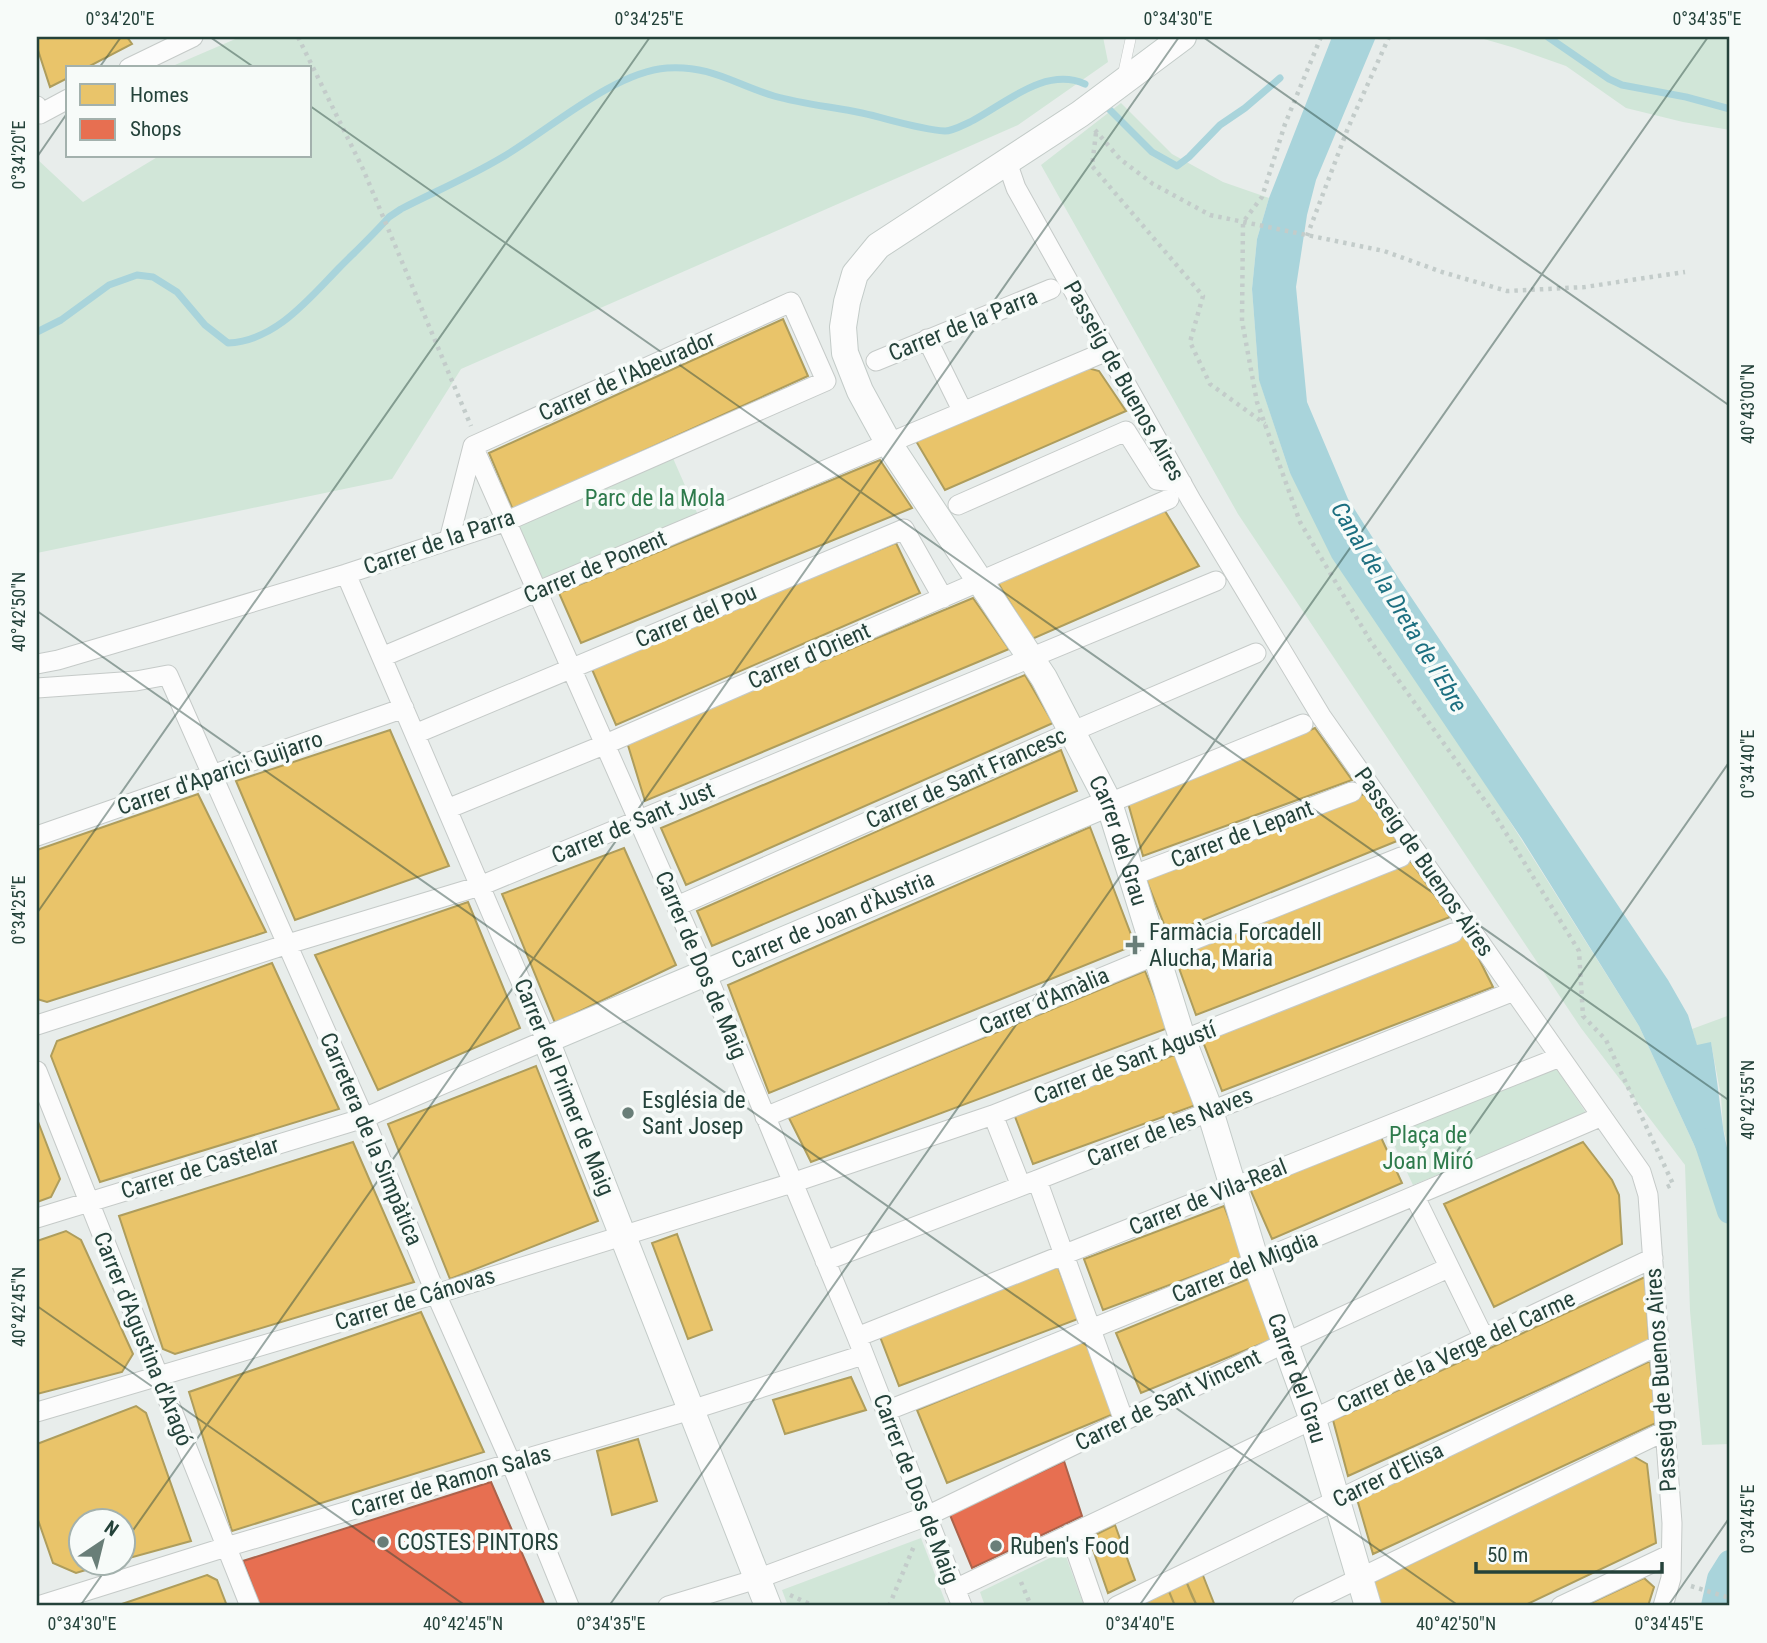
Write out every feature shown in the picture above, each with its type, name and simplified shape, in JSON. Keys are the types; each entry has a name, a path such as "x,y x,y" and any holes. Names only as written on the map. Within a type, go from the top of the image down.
{"street":[{"path":"131,66 153,45 193,37"},
{"name":"Carrer del Grau","path":"1183,37 1121,85 1088,123 1007,162 878,246 855,274 843,327 845,353 860,391 888,444 1044,678 1108,803 1183,1041 1210,1111 1256,1262 1313,1420 1368,1606"},
{"path":"38,110 66,100"},
{"name":"Passeig de Buenos Aires","path":"1007,162 1016,188 1107,351 1321,716 1641,1172 1648,1195 1672,1523 1671,1578 1663,1606"},
{"name":"Carrer de la Parra","path":"876,361 1051,289"},
{"name":"Carrer de l'Abeurador","path":"473,446 791,302 826,381"},
{"path":"927,340 963,412"},
{"name":"Carrer de Ponent","path":"382,657 1107,351"},
{"name":"Carrer de la Parra","path":"37,664 117,643 346,574 507,521 826,381"},
{"path":"958,505 1126,431 1157,480 1182,483"},
{"path":"449,540 473,446"},
{"name":"Carrer de Dos de Maig","path":"473,446 706,973 886,1410 959,1597"},
{"name":"Carrer d'Orient","path":"447,809 606,744 1169,499"},
{"name":"Carrer del Pou","path":"415,734 904,529 943,598"},
{"name":"Carrer del Primer de Maig","path":"346,574 546,1040 768,1606"},
{"name":"Carrer de Sant Just","path":"37,1025 288,944 480,886 1216,581"},
{"name":"Carrer de Sant Francesc","path":"677,906 1256,653"},
{"name":"Carretera de la Simpàtica","path":"37,688 136,681 168,675 364,1118 569,1606"},
{"name":"Carrer d'Aparici Guijarro","path":"37,836 404,708"},
{"name":"Carrer de Joan d'Àustria","path":"364,1118 1108,803 1303,724"},
{"name":"Carrer de Lepant","path":"1131,876 1352,792"},
{"name":"Carrer d'Amàlia","path":"765,1117 1401,857"},
{"name":"Carrer de Sant Agustí","path":"792,1182 993,1115 1453,933"},
{"name":"Carrer de les Naves","path":"825,1261 1514,990"},
{"name":"Carrer de Vila-Real","path":"860,1346 1064,1256 1233,1186 1560,1057"},
{"name":"Carrer d'Agustina d'Aragó","path":"37,1071 250,1606"},
{"path":"993,1115 1064,1256 1124,1421"},
{"name":"Carrer del Migdia","path":"886,1410 1092,1330 1415,1197 1602,1116"},
{"name":"Carrer de Castelar","path":"37,1218 364,1118"},
{"name":"Carrer de Cánovas","path":"37,1412 436,1294 792,1182"},
{"path":"1415,1197 1484,1338"},
{"name":"Carrer de la Verge del Carme","path":"959,1597 1070,1534 1653,1258"},
{"name":"Carrer de Sant Vincent","path":"668,1606 758,1579 927,1516 1285,1343 1448,1268"},
{"name":"Carrer d'Elisa","path":"1117,1606 1659,1345"},
{"name":"Carrer de Ramon Salas","path":"41,1601 691,1410 860,1346"},
{"path":"1302,1606 1665,1431"},
{"path":"1070,1534 1095,1606"},
{"path":"1561,1606 1671,1554"}],"lane":[{"path":"1121,85 1131,37"}],"path":[{"path":"299,37 330,106 363,169 470,421 473,446"},
{"path":"1321,37 1285,124 1262,197 1242,222 1241,321 1257,402 1300,522 1364,630 1493,812 1579,951 1583,1016 1606,1040 1673,1184 1648,1195"},
{"path":"1307,236 1349,128 1389,37"},
{"path":"1088,123 1120,159 1153,184 1210,215 1384,251 1442,272 1507,290 1585,286 1685,272"},
{"path":"1088,123 1092,166 1203,296 1190,342 1210,384 1265,425"},
{"path":"889,1606 927,1516"},
{"path":"1687,1584 1730,1598"}],"green space":[{"path":"240,37 1103,37 1108,62 1018,125 461,369 392,479 37,553 37,159 83,202 156,158 312,158 312,66 173,66"},
{"path":"1477,37 1730,37 1730,130 1626,108 1566,66"},
{"path":"1121,103 1172,154 1223,182 1269,198 1257,239 1252,289 1259,379 1290,473 1639,1026 1710,1179 1730,1171 1730,1444 1702,1445 1690,1311 1685,1165 1581,1028 1238,514 1041,165"},
{"name":"Parc de la Mola","path":"672,456 698,515 541,581 514,524"},
{"path":"1730,1015 1730,1157 1711,1043 1697,1046 1692,1029"},
{"name":"Plaça de Joan Miró","path":"1556,1067 1586,1113 1413,1185 1389,1134"},
{"path":"921,1538 947,1606 788,1606 782,1590"},
{"path":"1064,1551 1084,1606 985,1606 980,1592"}],"water":[{"path":"1332,37 1376,37 1316,180 1307,215 1296,287 1307,402 1348,499 1668,980 1688,1015 1697,1045 1711,1042 1730,1171 1710,1179 1639,1026 1522,839 1332,558 1290,473 1259,380 1252,289 1257,239 1269,198"}],"building: Homes":[{"path":"37,37 127,37 132,44 90,66 66,66 66,79 50,87 37,47"},
{"path":"783,319 808,376 513,510 489,453"},
{"path":"1084,367 1099,371 1126,411 945,490 916,441"},
{"path":"880,460 912,508 581,643 559,593"},
{"path":"1165,511 1199,566 1032,639 998,583"},
{"path":"896,543 920,593 616,725 591,667"},
{"path":"973,598 1009,649 645,801 627,742"},
{"path":"1025,675 1053,723 686,885 661,828"},
{"path":"1315,728 1352,780 1143,856 1128,803"},
{"path":"390,730 449,866 295,920 236,781"},
{"path":"1061,750 1077,791 712,946 697,911"},
{"path":"198,794 266,932 47,1002 37,999 37,850"},
{"path":"1364,794 1397,841 1168,934 1146,879"},
{"path":"1090,827 1135,945 769,1093 728,985"},
{"path":"624,848 676,965 555,1023 502,894"},
{"path":"1409,859 1450,917 1196,1015 1175,957"},
{"path":"468,902 520,1028 378,1090 315,955"},
{"path":"1465,931 1493,987 1222,1091 1202,1039"},
{"path":"272,963 339,1109 100,1182 51,1056 57,1041"},
{"path":"1145,971 1168,1028 811,1162 789,1118"},
{"path":"1177,1054 1196,1105 1033,1164 1014,1114"},
{"path":"536,1066 598,1221 450,1279 388,1124"},
{"path":"37,1119 60,1179 51,1197 37,1202"},
{"path":"1379,1133 1402,1183 1272,1239 1250,1189"},
{"path":"353,1142 414,1282 175,1354 163,1349 119,1216"},
{"path":"1583,1142 1612,1180 1619,1195 1622,1244 1494,1307 1444,1204"},
{"path":"1224,1206 1244,1257 1103,1310 1084,1259"},
{"path":"66,1231 81,1240 133,1354 122,1372 37,1394 37,1241"},
{"path":"677,1234 712,1330 688,1339 652,1243"},
{"path":"1058,1267 1078,1319 899,1386 879,1334"},
{"path":"1253,1277 1278,1337 1141,1393 1116,1333"},
{"path":"1645,1277 1649,1340 1348,1476 1333,1420"},
{"path":"421,1312 484,1452 232,1531 189,1392"},
{"path":"1085,1341 1116,1413 947,1483 917,1410"},
{"path":"1650,1361 1656,1423 1373,1554 1357,1499"},
{"path":"851,1377 866,1410 785,1434 773,1400"},
{"path":"136,1406 146,1413 191,1541 136,1556 136,1506 66,1506 66,1569 53,1563 37,1517 37,1444"},
{"path":"638,1439 657,1501 612,1515 597,1451"},
{"path":"1633,1456 1647,1464 1656,1543 1523,1606 1381,1606 1373,1582"},
{"path":"1115,1525 1135,1580 1108,1593 1089,1538"},
{"path":"1202,1573 1215,1606 1197,1606 1186,1581"},
{"path":"207,1575 217,1580 227,1606 116,1606"},
{"path":"1644,1578 1654,1587 1648,1606 1584,1606"},
{"path":"1186,1581 1197,1606 1175,1606 1168,1589"},
{"path":"1168,1589 1175,1606 1132,1606"}],"building: Shops":[{"path":"1064,1461 1082,1516 972,1568 950,1515"},
{"path":"491,1482 545,1606 260,1606 243,1561"}],"waterway":[{"path":"1548,37 1622,85 1686,97 1730,109"},
{"path":"37,332 61,320 109,285 137,275 153,277 177,292 205,325 228,343 261,335 290,317 389,217 501,158 603,91 646,72 667,68 697,70 785,99 945,131 970,122 1040,83 1070,80 1085,84"},
{"path":"1108,108 1152,152 1177,166 1220,125 1280,78"},
{"name":"Canal de la Dreta de l'Ebre","path":"1707,1141 1730,1211"},
{"name":"Canal de la Dreta de l'Ebre","path":"1714,1606 1720,1579 1730,1563"}],"place":[{"name":"Farmàcia Forcadell Alucha, Maria","path":"1135,945"},
{"name":"Església de Sant Josep","path":"628,1113"},
{"name":"COSTES PINTORS","path":"383,1542"},
{"name":"Ruben's Food","path":"996,1546"}]}
